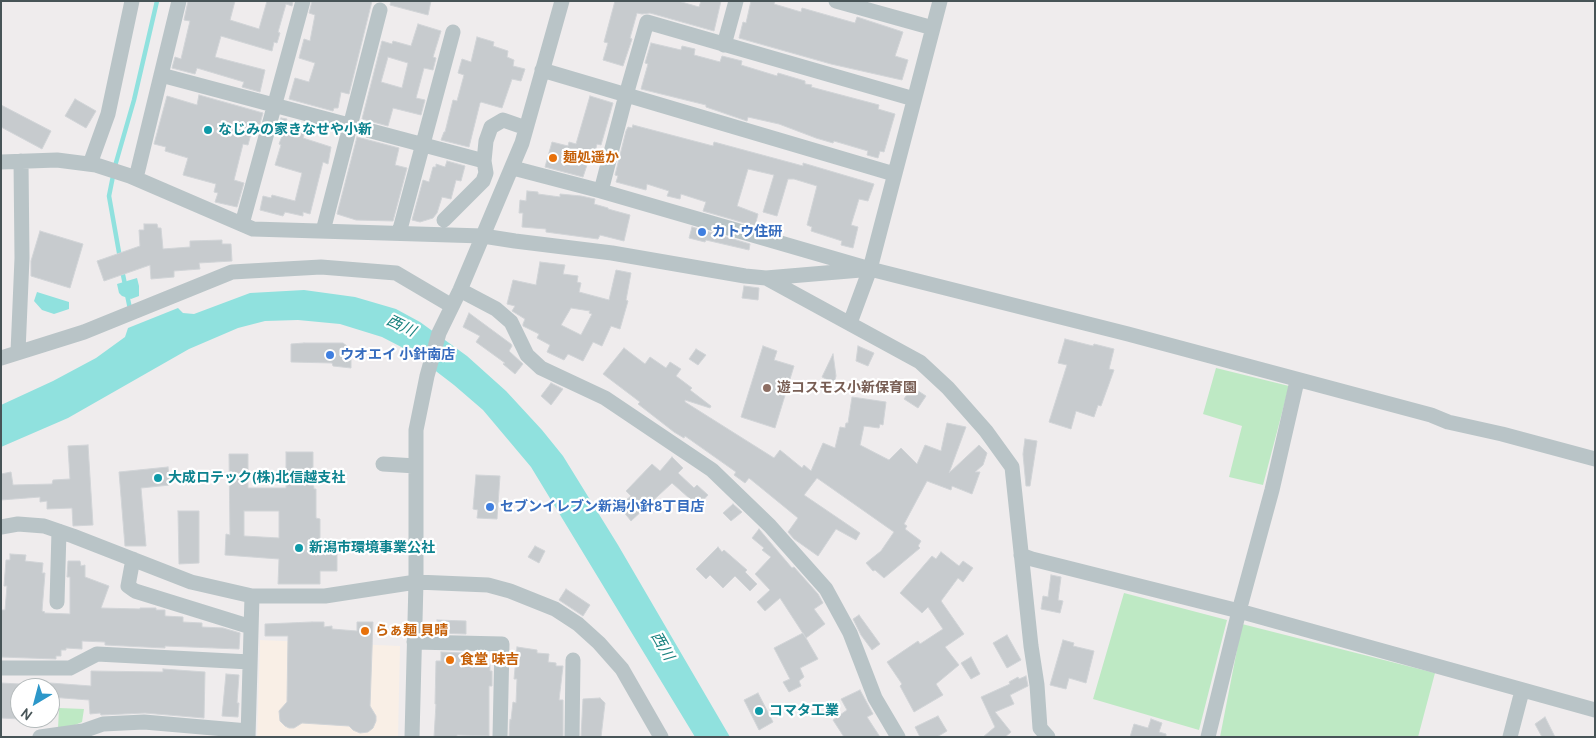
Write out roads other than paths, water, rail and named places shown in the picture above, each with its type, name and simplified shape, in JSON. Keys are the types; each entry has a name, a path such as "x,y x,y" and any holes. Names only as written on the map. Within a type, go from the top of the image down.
{"street":[{"path":"93,164 108,114 132,1"},
{"path":"133,177 162,75 179,1"},
{"path":"242,224 303,1"},
{"path":"412,737 416,582 416,430 427,376 439,334 513,168 562,1"},
{"path":"724,45 736,1"},
{"path":"836,1 933,28"},
{"path":"850,323 870,269 940,1"},
{"path":"323,231 380,10"},
{"path":"601,191 647,22 914,99"},
{"path":"399,233 454,32"},
{"path":"542,70 894,174"},
{"path":"162,75 484,161"},
{"path":"444,220 483,181 486,173 484,161 486,141 491,127 503,120 526,128"},
{"path":"1,162 57,160 93,164 133,177 253,229 483,236 515,242 612,252 745,276 766,278 870,269"},
{"path":"18,352 22,258 21,161"},
{"path":"513,168 601,191 870,269 1128,334 1431,415 1448,422 1502,434 1595,459"},
{"path":"1,358 84,332 232,272 321,267 396,273 452,306"},
{"path":"766,278 920,362 948,388 986,431 1012,466 1030,646 1037,685 1042,735"},
{"path":"460,290 496,309 511,322 527,355 541,368 605,398 712,470 770,526 826,589 850,633 874,698 898,737"},
{"path":"1208,737 1239,611 1272,490 1297,380"},
{"path":"383,464 416,466"},
{"path":"1,527 18,524 44,526 191,582 252,596 325,596 416,582 488,585 526,596 555,609 578,624 599,643 622,669 661,737"},
{"path":"57,602 59,531"},
{"path":"1020,555 1032,560 1239,611 1595,710"},
{"path":"133,559 128,586 135,591 251,627"},
{"path":"40,737 83,730 103,724 144,722 248,734 252,596"},
{"path":"414,642 502,644 500,737"},
{"path":"1,668 70,668 97,654 250,662"},
{"path":"572,737 573,660"},
{"path":"1510,737 1522,691"}],"water":[{"path":"137,278 139,296 131,299 119,293 117,284"},
{"name":"西川","path":"304,290 355,297 396,309 420,322 467,356 506,391 563,456 618,545 730,737 695,737 531,467 483,410 411,352 382,337 340,324 298,320 265,321 238,328 189,349 68,418 1,447 1,405 53,381 96,358 125,337 128,328 178,308 183,313 194,314 250,293"},
{"path":"37,292 69,302 69,309 54,314 42,310 34,301"}],"waterway":[{"path":"120,258 109,196 157,1"},
{"path":"122,270 130,309"}],"place":[{"name":"なじみの家きなせや小新","path":"208,130"},
{"name":"麺処遥か","path":"553,158"},
{"name":"カトウ住研","path":"702,232"},
{"name":"ウオエイ 小針南店","path":"330,355"},
{"name":"遊コスモス小新保育園","path":"767,388"},
{"name":"大成ロテック(株)北信越支社","path":"158,478"},
{"name":"セブンイレブン新潟小針8丁目店","path":"490,507"},
{"name":"新潟市環境事業公社","path":"299,548"},
{"name":"らぁ麺 貝晴","path":"365,631"},
{"name":"食堂 味吉","path":"450,660"},
{"name":"コマタ工業","path":"759,711"}]}
